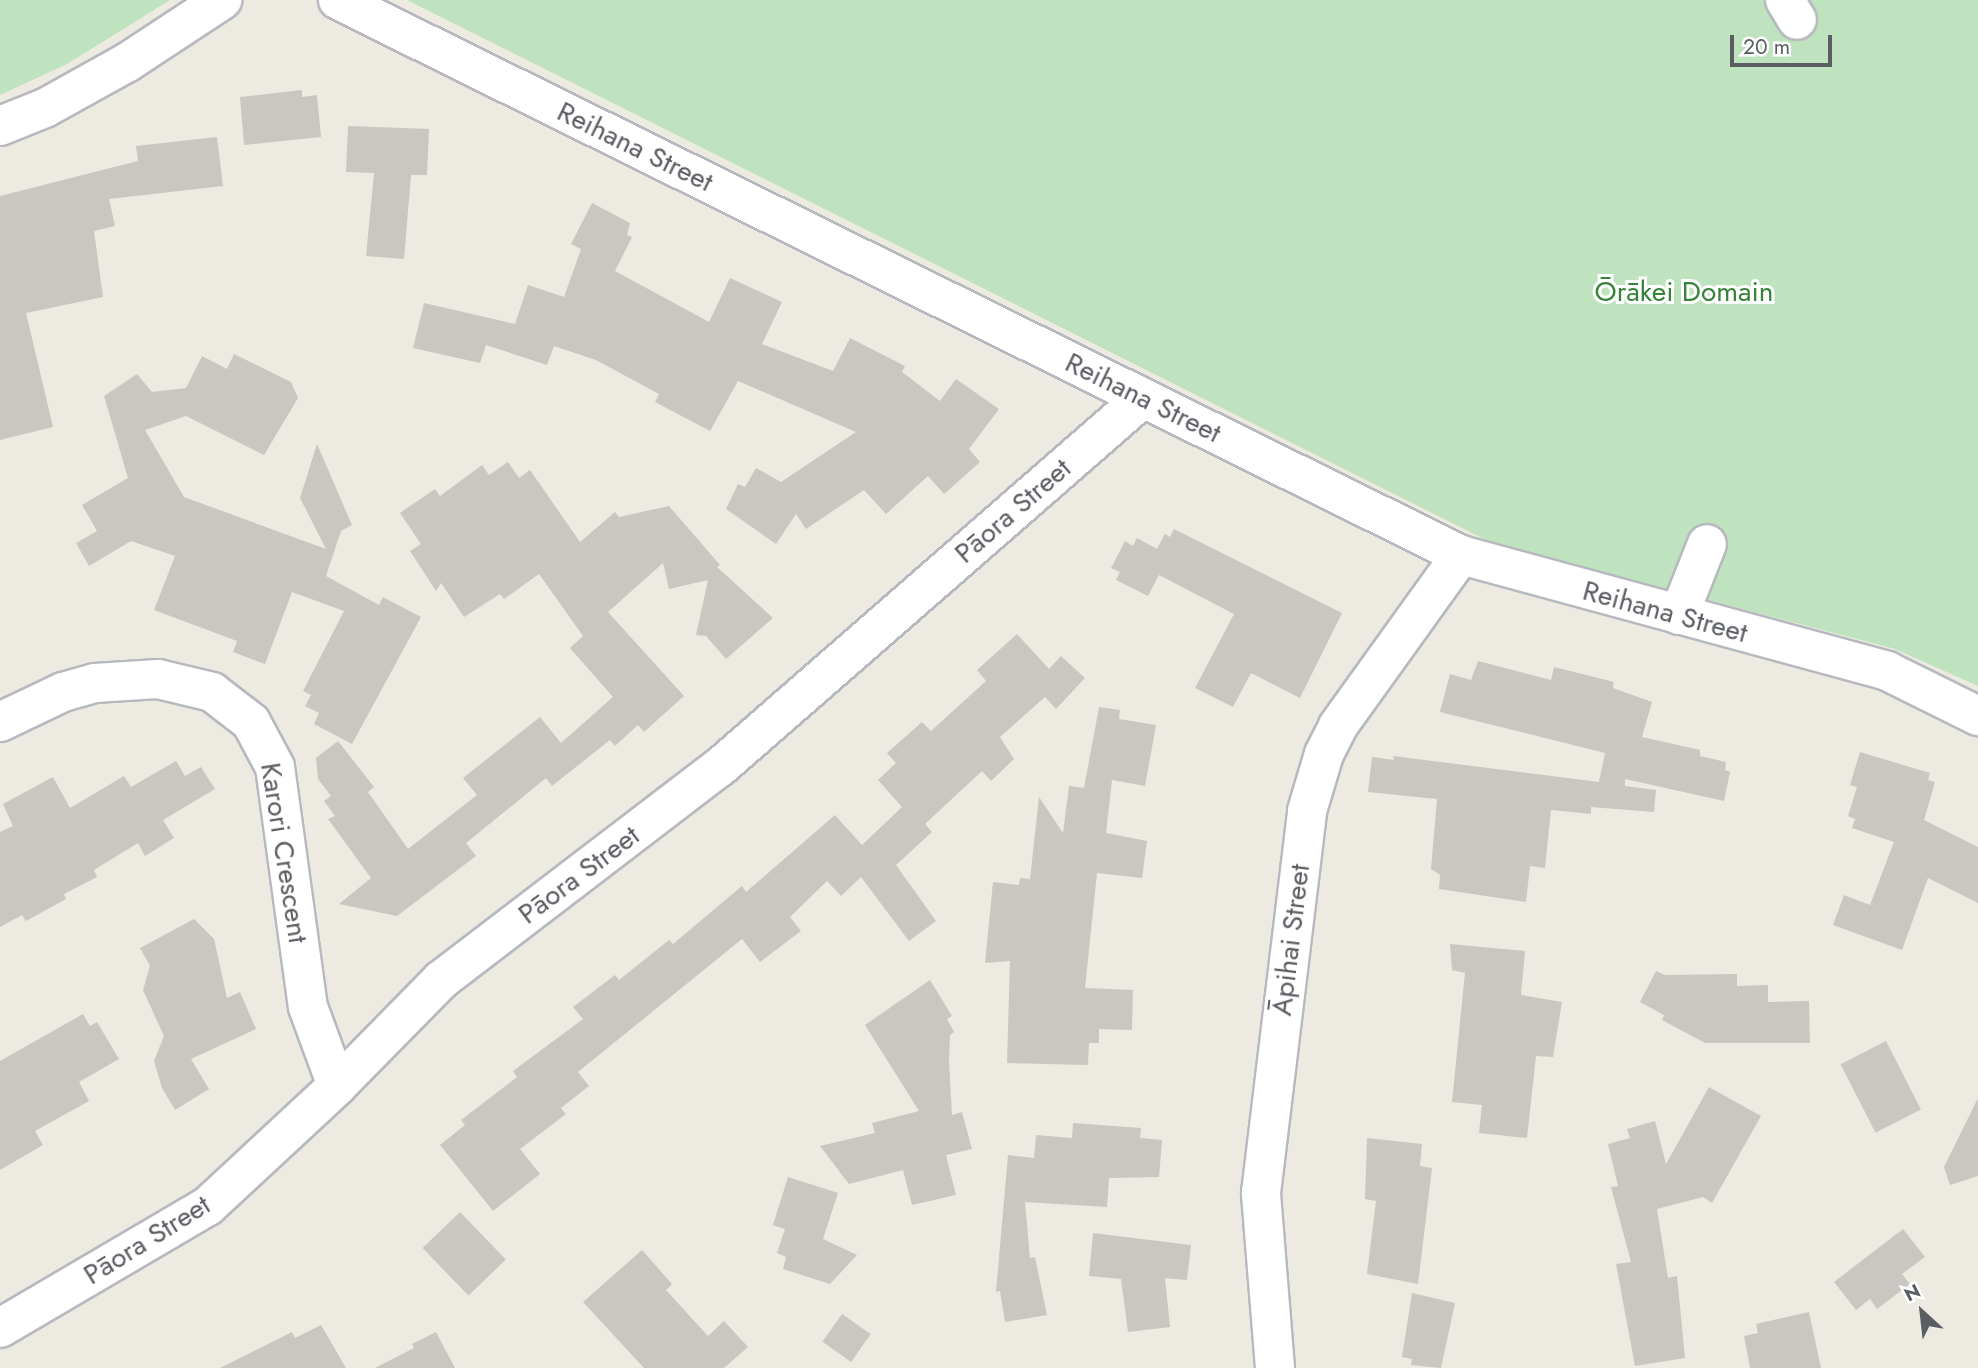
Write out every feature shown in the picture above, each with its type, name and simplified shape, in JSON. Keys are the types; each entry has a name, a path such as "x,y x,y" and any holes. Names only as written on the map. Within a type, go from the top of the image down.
{"street":[{"path":"0,126 46,108 128,62 222,0"},
{"name":"Reihana Street","path":"338,0 1461,555 1887,671 1978,716"},
{"name":"Pāora Street","path":"0,1328 208,1206 337,1086 441,981 720,767 1143,398"},
{"path":"1679,615 1707,544"},
{"name":"Āpihai Street","path":"1275,1368 1261,1192 1307,811 1338,726 1461,555"},
{"name":"Karori Crescent","path":"0,722 63,692 95,683 158,679 212,692 251,722 275,767 308,1007 337,1086"}],"green space":[{"path":"0,0 170,0 67,64 0,95"},
{"name":"Ōrākei Domain","path":"407,0 1978,0 1978,686 1895,649 1494,544"}],"building":[{"path":"302,90 302,97 317,95 321,137 244,145 240,97"},
{"path":"348,126 429,129 427,175 411,175 404,259 366,256 374,173 346,172"},
{"path":"217,137 223,186 109,199 115,226 94,231 103,297 26,313 53,427 0,440 0,196 138,161 136,146"},
{"path":"592,203 630,223 627,235 632,237 615,271 709,322 730,278 782,302 762,344 833,371 850,338 905,366 902,372 940,401 956,379 999,409 969,449 980,462 944,494 928,476 886,514 864,490 806,529 796,514 776,544 726,509 738,484 745,487 756,468 781,482 856,432 738,381 710,431 655,402 659,394 596,360 554,346 547,365 486,345 480,363 413,348 424,303 515,324 528,285 564,297 581,249 571,244"},
{"path":"234,354 291,382 298,398 264,455 186,416 145,430 184,497 326,549 300,498 317,444 352,525 341,531 326,576 379,605 383,597 421,617 352,744 314,724 319,713 305,706 311,695 303,691 344,611 292,592 265,664 233,652 237,641 154,610 175,556 131,541 89,566 76,543 97,531 82,505 128,478 104,396 137,374 152,392 186,388 202,356 227,369"},
{"path":"508,462 519,478 530,470 580,542 615,512 619,517 669,506 720,565 717,567 773,618 726,659 706,636 696,635 708,580 669,589 663,563 608,612 684,696 644,732 638,725 615,746 610,740 552,786 546,778 466,843 476,856 397,916 339,904 371,878 328,819 335,816 324,801 331,796 318,779 316,758 338,741 374,787 368,792 408,849 477,795 463,778 540,717 561,743 613,697 570,648 583,636 539,574 504,599 500,594 464,617 441,583 436,591 410,551 421,544 400,513 435,489 440,496 482,465 489,475"},
{"path":"1174,529 1342,613 1300,698 1251,673 1233,707 1195,688 1234,614 1159,575 1148,596 1116,580 1120,572 1111,568 1125,541 1133,546 1137,538 1157,549 1165,534 1170,537"},
{"path":"1017,634 1049,669 1061,656 1085,678 1056,709 1045,697 1000,737 1014,759 991,781 982,771 925,824 932,832 896,865 936,921 909,941 861,877 841,896 827,881 790,917 801,931 760,962 742,939 578,1072 589,1086 561,1108 566,1114 520,1149 540,1174 493,1211 440,1145 465,1125 461,1120 517,1077 513,1071 583,1019 573,1007 615,975 619,980 669,940 673,944 742,886 746,892 835,815 862,845 902,807 878,780 896,763 887,753 922,722 931,731 986,681 977,670"},
{"path":"1478,661 1551,680 1554,667 1614,682 1613,688 1652,702 1642,737 1700,750 1700,756 1726,762 1725,770 1730,772 1724,801 1625,779 1625,786 1656,790 1654,812 1591,807 1591,814 1551,810 1545,868 1530,866 1526,902 1439,889 1440,875 1431,869 1437,799 1368,792 1372,757 1394,760 1393,756 1599,782 1605,753 1440,712 1450,674 1471,680"},
{"path":"1099,707 1120,710 1119,719 1156,725 1145,786 1112,780 1106,833 1147,841 1142,878 1097,873 1085,988 1133,990 1132,1030 1099,1029 1099,1043 1089,1043 1088,1065 1007,1063 1010,961 985,963 993,882 1019,885 1020,878 1030,879 1039,797 1063,833 1069,786 1084,788"},
{"path":"1860,752 1930,773 1928,780 1935,782 1924,820 1978,847 1978,903 1928,878 1902,950 1833,925 1844,895 1870,905 1894,842 1852,828 1855,819 1848,816 1857,787 1850,785"},
{"path":"176,761 185,776 201,767 215,789 163,820 174,838 145,856 138,843 94,870 97,877 64,894 66,899 26,921 22,915 0,927 0,832 13,826 3,804 53,777 70,808 124,776 131,787"},
{"path":"194,919 214,939 227,998 240,992 256,1029 191,1059 209,1089 175,1110 162,1088 154,1061 164,1036 143,990 150,966 140,948"},
{"path":"1450,944 1525,951 1521,995 1562,1002 1553,1057 1536,1056 1527,1138 1479,1133 1482,1105 1452,1102 1465,973 1452,970"},
{"path":"1656,971 1665,975 1737,974 1737,986 1768,985 1768,1002 1809,1001 1810,1043 1705,1043 1662,1020 1664,1015 1640,1002"},
{"path":"930,980 952,1016 947,1019 954,1032 950,1035 949,1061 952,1115 962,1112 972,1149 946,1155 956,1195 912,1205 903,1170 849,1184 820,1146 875,1133 872,1123 919,1111 865,1025"},
{"path":"83,1014 90,1026 97,1022 119,1059 79,1082 89,1101 35,1131 43,1145 0,1170 0,1061"},
{"path":"1886,1041 1921,1110 1876,1133 1841,1064"},
{"path":"1709,1087 1761,1116 1712,1203 1703,1197 1657,1209 1668,1278 1677,1276 1685,1358 1635,1366 1616,1264 1631,1262 1611,1187 1618,1186 1608,1144 1630,1138 1627,1129 1655,1121 1666,1164"},
{"path":"1978,1098 1978,1176 1950,1185 1944,1167"},
{"path":"1073,1123 1141,1128 1140,1138 1162,1140 1159,1177 1109,1178 1107,1207 1025,1202 1030,1258 1035,1257 1047,1315 1005,1322 1000,1291 996,1292 1008,1155 1034,1158 1036,1135 1072,1138"},
{"path":"1367,1138 1422,1144 1420,1166 1432,1168 1418,1284 1367,1274 1376,1201 1365,1199"},
{"path":"788,1177 838,1193 823,1239 857,1255 830,1284 783,1269 786,1257 777,1253 785,1229 773,1225"},
{"path":"460,1212 506,1259 468,1296 423,1248"},
{"path":"1903,1229 1925,1257 1902,1274 1910,1284 1877,1309 1870,1299 1856,1310 1834,1282"},
{"path":"1093,1233 1191,1245 1187,1280 1165,1278 1170,1327 1128,1332 1121,1279 1089,1276"},
{"path":"642,1250 672,1284 666,1290 708,1336 724,1321 748,1347 724,1368 644,1368 583,1302"},
{"path":"1412,1293 1455,1303 1441,1368 1411,1365 1412,1359 1402,1357"},
{"path":"1809,1312 1821,1368 1750,1368 1744,1336 1758,1333 1756,1324"},
{"path":"842,1314 871,1334 851,1362 822,1342"},
{"path":"321,1325 346,1368 220,1368 292,1332 295,1338"},
{"path":"436,1332 455,1368 375,1368 414,1348 412,1344"}]}
